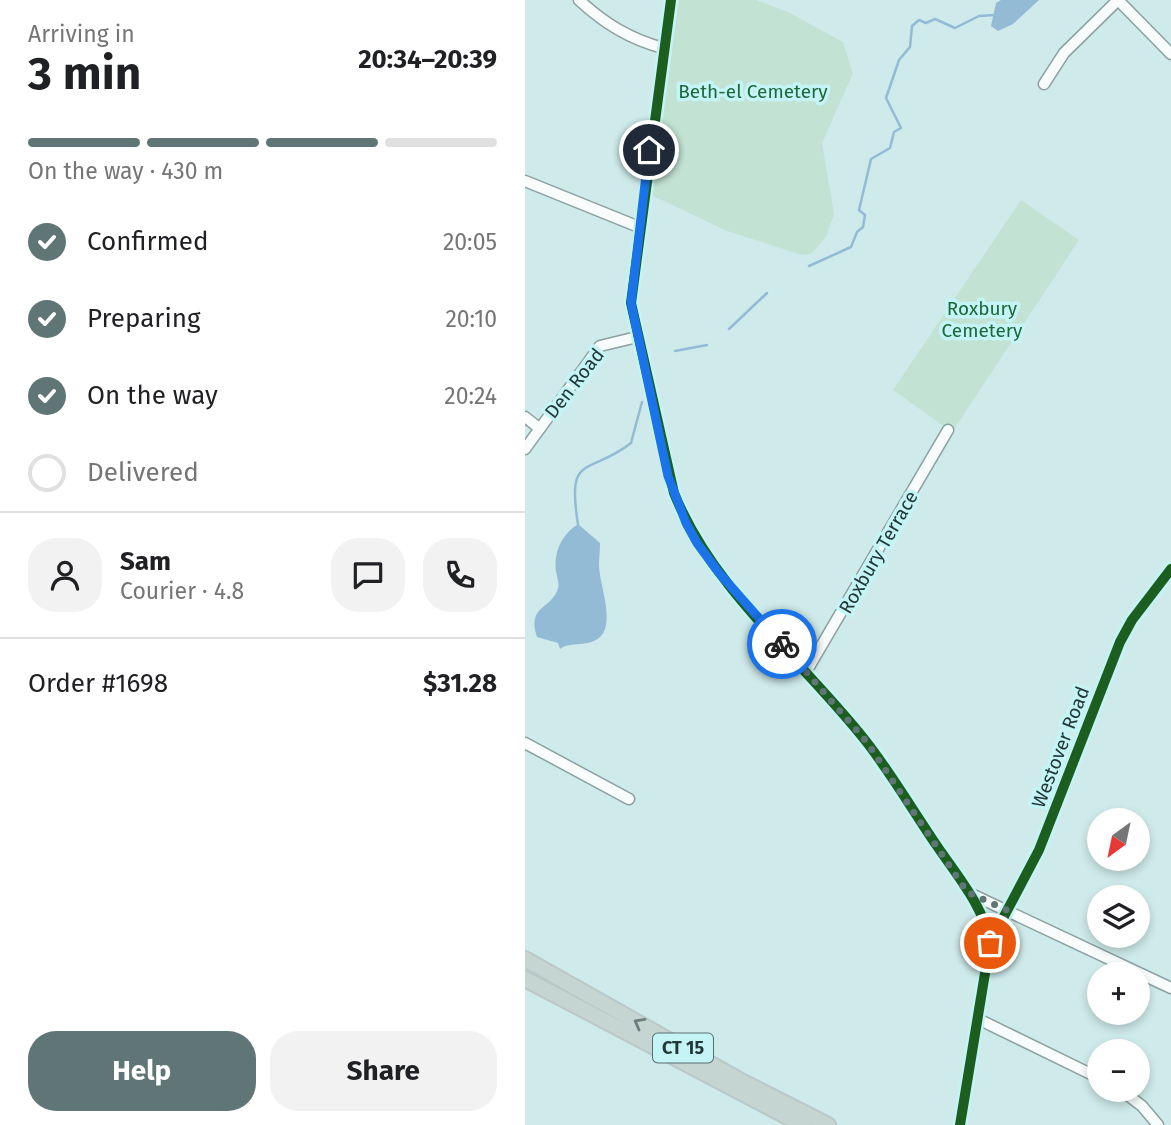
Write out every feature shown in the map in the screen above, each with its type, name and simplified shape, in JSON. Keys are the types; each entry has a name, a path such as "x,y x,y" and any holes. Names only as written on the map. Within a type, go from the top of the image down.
{"highway":[{"name":"CT 15","path":"525,959 743,1082 828,1125"},
{"name":"CT 15","path":"525,979 803,1125"}],"street":[{"path":"579,0 620,32 639,42 663,48"},
{"path":"671,0 631,303 668,476 686,523 719,573 866,741 983,919 990,943 984,965 960,1125"},
{"path":"1044,84 1064,52 1118,0 1171,54"},
{"path":"525,181 639,227"},
{"name":"Den Road","path":"525,449 600,346 637,337"},
{"path":"525,417 539,428"},
{"name":"Roxbury Terrace","path":"806,671 948,430"},
{"name":"Westover Road","path":"990,943 1039,850 1120,642 1132,620 1171,569"},
{"path":"525,743 629,799"},
{"path":"967,892 1171,988"},
{"path":"978,1019 1087,1072"},
{"path":"1137,1102 1158,1125"}],"green space":[{"name":"Beth-el Cemetery","path":"679,0 756,0 788,12 843,42 853,73 822,143 834,214 826,237 811,254 802,255 727,231 651,195"},
{"name":"Roxbury Cemetery","path":"1021,200 1079,240 952,432 893,390"}],"water":[{"path":"1001,0 1039,0 1013,24 998,31 991,26 996,3"},
{"path":"578,524 600,543 599,565 607,621 601,636 596,640 560,649 558,643 537,637 535,619 557,591 559,585 556,560 559,546"}],"waterway":[{"path":"809,266 851,247 857,232 863,227 865,215 859,210 871,159 890,148 894,132 901,128 886,98 899,60 910,47 912,26 919,20 926,23 935,19 955,28 979,16 995,15"},
{"path":"729,329 767,293"},
{"path":"675,351 707,345"},
{"path":"578,524 575,501 578,475 631,443 642,402"}],"cycle path":[{"path":"671,0 631,303 674,493 711,561 760,622 840,710 884,766 969,892 982,917 990,943"},
{"path":"960,1125 990,943 1039,850 1120,642 1132,620 1171,569"}],"way so far":[{"path":"782,644 866,741 967,892 1009,911 990,943"}],"route":[{"path":"649,150 631,303 668,476 686,523 697,543 719,573 782,644"}]}
